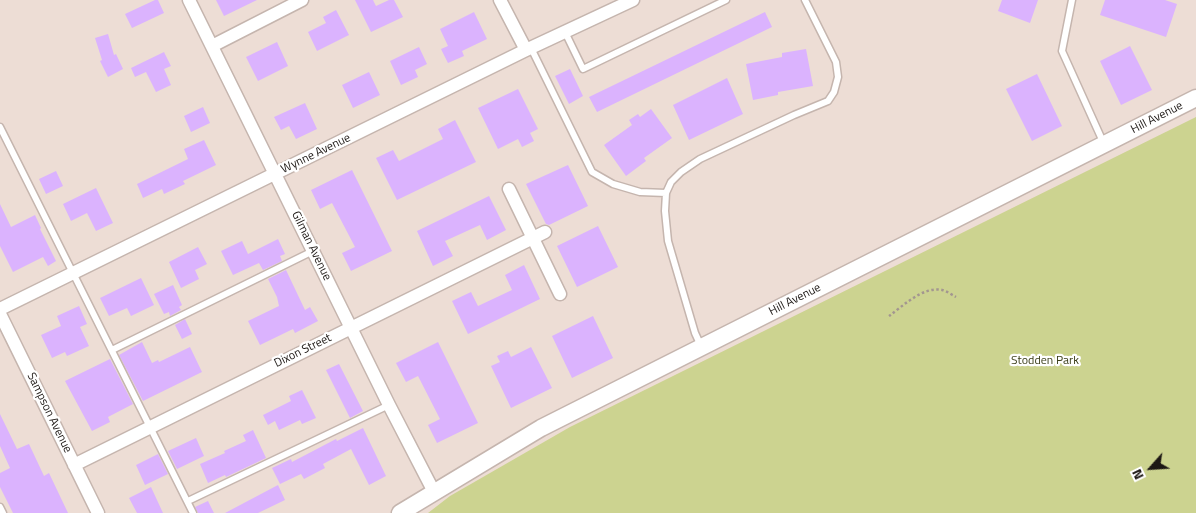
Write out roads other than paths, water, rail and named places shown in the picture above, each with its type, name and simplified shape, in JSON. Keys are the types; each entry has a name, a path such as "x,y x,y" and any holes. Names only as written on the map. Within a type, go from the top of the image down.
{"street":[{"name":"Gilman Avenue","path":"189,0 276,174 312,251 434,492"},
{"path":"212,46 302,0"},
{"path":"500,0 528,49"},
{"name":"Wynne Avenue","path":"0,309 528,49 633,0"},
{"name":"Hill Avenue","path":"400,513 541,428 1196,98"},
{"path":"509,189 560,294"},
{"name":"Dixon Street","path":"74,464 546,232"},
{"name":"Sampson Avenue","path":"0,314 98,513"}],"lane":[{"path":"566,32 583,69 726,0"},
{"path":"702,347 695,333 668,241 665,211 666,193 671,182 681,172 700,159 828,101 834,92 838,77 836,62 805,0"},
{"path":"1072,0 1062,51 1104,145"},
{"path":"528,49 592,172 613,184 640,192 666,193"},
{"path":"0,127 193,513"},
{"path":"112,350 312,251"},
{"path":"188,501 389,405"},
{"path":"0,508 3,513"}],"park label":[{"name":"Stodden Park","path":"1045,361"}]}
